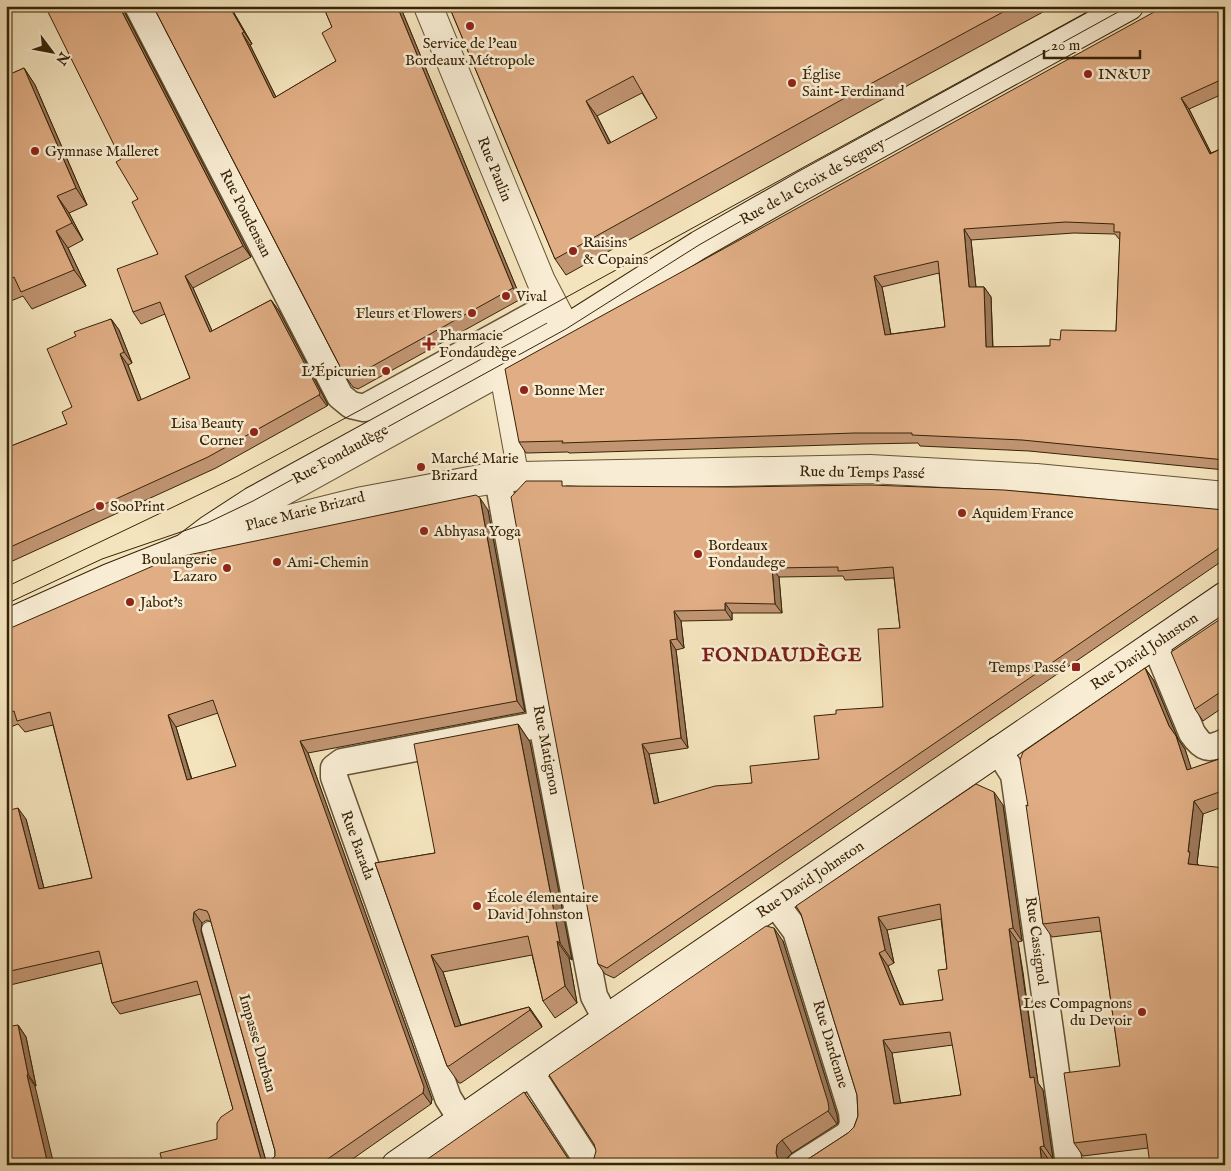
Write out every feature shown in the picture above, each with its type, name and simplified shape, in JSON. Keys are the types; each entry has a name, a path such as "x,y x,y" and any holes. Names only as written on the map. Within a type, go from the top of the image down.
{"main road":[{"name":"Rue Paulin","path":"428,6 552,305 566,329"},
{"name":"Rue de la Croix de Seguey","path":"500,366 566,329 699,245 788,194 1129,6"},
{"name":"Rue Fondaudège","path":"185,548 210,528 253,501 500,366"},
{"name":"Rue du Temps Passé","path":"497,475 870,469 1036,478 1225,496"},
{"name":"Rue Fondaudège","path":"6,624 109,578 185,548 497,475"},
{"name":"Rue David Johnston","path":"396,1165 606,1018 1225,596"}],"street":[{"name":"Rue Poudensan","path":"138,6 340,396 351,405 364,408"},
{"name":"Rue Fondaudège","path":"364,408 552,305"},
{"name":"Place Marie Brizard","path":"498,377 502,385 517,468 497,475 362,497 237,528 232,527 234,523 498,377"},
{"name":"Rue Matignon","path":"497,475 594,996 606,1018"},
{"path":"1152,645 1160,656 1192,733 1198,741 1204,747 1213,748 1225,742"},
{"name":"Rue Barada","path":"461,1119 448,1098 334,777 334,768 342,762 542,724"},
{"name":"Rue Cassignol","path":"998,750 1014,775 1069,1165"},
{"name":"Rue Dardenne","path":"775,903 796,932 852,1112 853,1124 849,1134 800,1165"},
{"path":"530,1072 590,1165"}],"lane":[{"name":"Impasse Durban","path":"209,929 275,1165"}],"building":[{"path":"45,6 119,6 243,246 185,276 210,332 271,300 320,393 208,457 6,549 6,448 67,424 62,412 72,407 47,349 76,336 74,332 111,319 124,352 120,354 138,401 190,378 160,302 133,312 117,269 158,254 132,202 138,199 116,162 121,159"},
{"path":"153,6 229,6 244,32 242,33 274,98 336,61 322,33 332,27 323,6 397,6 513,288 351,378 345,376"},
{"path":"449,6 1014,6 861,89 555,259","holes":["633,76 657,118 608,144 586,101"]},
{"path":"1165,6 1225,6 1225,78 1181,98 1210,154 1225,147 1225,460 1022,440 912,435 912,433 855,433 562,443 563,441 519,442 505,369","holes":["1066,222 1114,224 1114,232 1120,232 1116,331 1061,330 1060,340 1050,339 1050,346 986,347 984,287 969,287 964,229","938,261 945,327 885,335 874,276"]},
{"name":"Gymnase Malleret","path":"24,68 76,188 57,196 72,223 56,231 74,270 21,292 14,277 6,281 6,76"},
{"path":"526,481 562,481 562,486 734,487 870,485 1004,490 1225,510 1225,544 607,968 598,964 511,497","holes":["838,567 838,571 893,567 900,628 878,629 883,707 836,710 836,714 814,716 819,759 750,766 752,783 715,786 654,804 642,744 681,738 670,640 677,639 674,611 725,610 725,603 775,604 772,568"]},
{"path":"476,495 480,498 517,701 300,741 424,1087 423,1093 319,1165 163,1165 160,1153 217,1139 217,1123 221,1117 233,1109 197,981 112,1003 99,951 6,972 6,811 18,808 39,889 92,878 50,712 17,721 14,711 6,714 6,630 169,559","holes":["213,700 236,766 187,780 168,715","199,909 207,911 209,915 275,1151 275,1156 270,1162 265,1162 261,1159 193,920 194,912"]},
{"path":"1225,616 1225,689 1195,709 1171,652"},
{"name":"Les Compagnons du Devoir","path":"1145,668 1169,726 1176,736 1187,770 1225,757 1225,790 1194,801 1188,864 1225,868 1225,1165 1150,1165 1146,1134 1074,1143 1064,1073 1120,1066 1099,917 1043,924 1026,805 1028,806 1020,760 1023,752"},
{"name":"École élementaire David Johnston","path":"518,724 560,943 557,941 565,986 543,1001 528,936 431,955 455,1027 529,1007 530,1010 447,1066 375,863 435,853 414,744"},
{"path":"976,784 994,792 1013,928 1009,929 1013,959 1030,1078 1034,1077 1044,1146 1040,1147 1042,1165 799,1165 848,1133 854,1127 858,1116 857,1095 801,914 796,906","holes":["940,904 947,969 938,970 943,1000 900,1005 879,953 885,950 878,917","950,1032 961,1095 894,1104 883,1040"]},
{"path":"766,926 774,928 828,1102 828,1111 777,1145 776,1153 778,1160 784,1165 588,1165 594,1158 596,1151 594,1144 549,1075"},
{"path":"18,1025 27,1075 48,1165 6,1165 6,1027"},
{"path":"524,1092 574,1165 419,1165"}],"tram line":[{"path":"6,587 238,476 1098,6"},
{"path":"6,604 102,559 207,523 253,501 566,329 699,245 1129,6"}],"place":[{"name":"Service de l'eau Bordeaux Métropole","path":"470,26"},
{"name":"IN&UP","path":"1088,74"},
{"name":"Église Saint-Ferdinand","path":"792,83"},
{"name":"Gymnase Malleret","path":"35,151"},
{"name":"Raisins & Copains","path":"573,251"},
{"name":"Vival","path":"506,296"},
{"name":"Fleurs et Flowers","path":"472,313"},
{"name":"Pharmacie Fondaudège","path":"429,344"},
{"name":"L'Épicurien","path":"386,371"},
{"name":"Bonne Mer","path":"524,390"},
{"name":"Lisa Beauty Corner","path":"254,432"},
{"name":"Marché Marie Brizard","path":"421,467"},
{"name":"SooPrint","path":"100,506"},
{"name":"Aquidem France","path":"962,513"},
{"name":"Abhyasa Yoga","path":"424,531"},
{"name":"Bordeaux Fondaudege","path":"698,554"},
{"name":"Ami-Chemin","path":"277,562"},
{"name":"Boulangerie Lazaro","path":"227,568"},
{"name":"Jabot's","path":"130,602"},
{"name":"Temps Passé","path":"1076,667"},
{"name":"École élementaire David Johnston","path":"477,906"},
{"name":"Les Compagnons du Devoir","path":"1142,1012"}],"district":[{"name":"FONDAUDÈGE","path":"782,654"}]}
